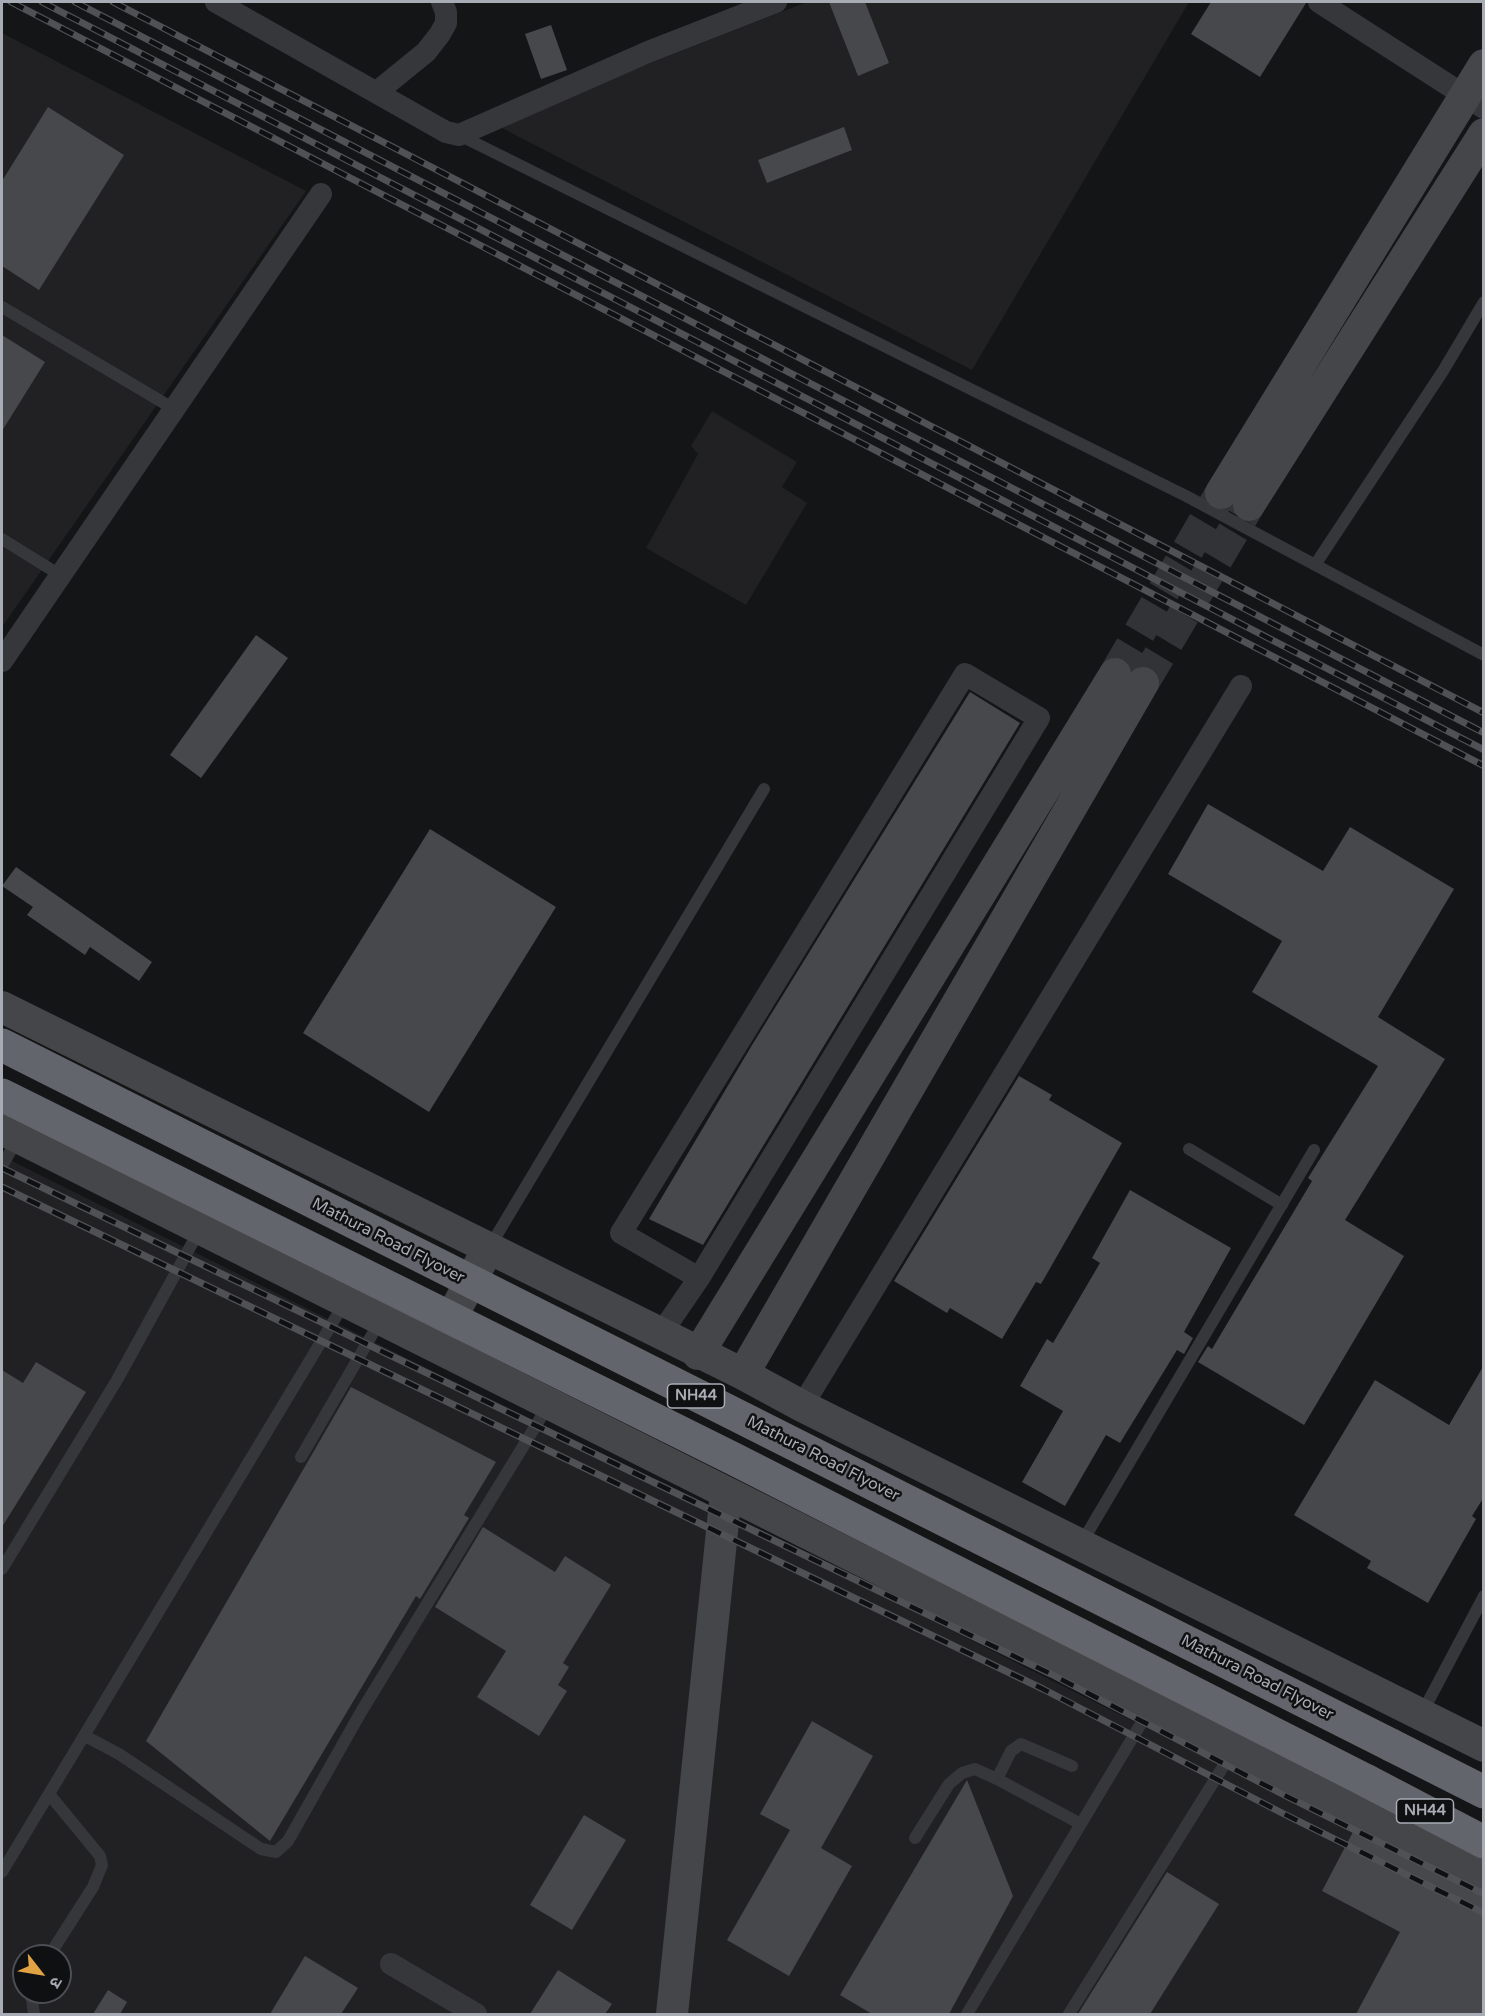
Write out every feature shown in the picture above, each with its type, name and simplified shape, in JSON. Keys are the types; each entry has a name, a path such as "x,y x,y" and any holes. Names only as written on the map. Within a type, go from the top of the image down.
{"highway":[{"name":"Mathura Road Flyover","path":"2,1045 1484,1792"},
{"name":"NH44","path":"2,1095 734,1459 1484,1842"}],"main road":[{"path":"1484,65 1474,101 1235,499 1484,134"},
{"path":"698,1354 1129,678 743,1374"},
{"path":"2,1007 698,1354 743,1374 1080,1546 1484,1746"},
{"path":"10,1133 1152,1706 1484,1876"},
{"path":"436,1347 488,1249"},
{"path":"672,2014 726,1493"}],"street":[{"path":"216,2 378,91 446,132 459,135 648,52 776,2"},
{"path":"378,91 426,52 441,34 446,23 446,12 442,2"},
{"path":"1318,2 1474,101"},
{"path":"2,662 321,194"},
{"path":"660,1335 699,1278 1039,718 965,674 621,1233 699,1278"},
{"path":"802,1406 1241,686"},
{"path":"391,1965 476,2014"}],"lane":[{"path":"459,135 1186,496 1484,655"},
{"path":"1315,565 1443,371 1484,302"},
{"path":"2,307 174,409"},
{"path":"2,539 60,575"},
{"path":"488,1249 764,789"},
{"path":"2,1166 10,1133"},
{"path":"1189,1149 1282,1205"},
{"path":"1080,1546 1314,1150"},
{"path":"2,1569 117,1380 200,1229"},
{"path":"2,1872 345,1301"},
{"path":"301,1457 381,1319"},
{"path":"85,1736 119,1754 261,1849 276,1852 288,1841 361,1712 549,1404"},
{"path":"1420,1716 1484,1596"},
{"path":"967,2014 1079,1823 1152,1706"},
{"path":"997,1779 1011,1751 1021,1744 1071,1766"},
{"path":"1069,2014 1234,1749"},
{"path":"915,1838 949,1784 962,1773 975,1769 1079,1823"},
{"path":"49,1794 100,1856 102,1865 93,1887 57,1944"}],"shaded area":[{"path":"807,2 1189,2 972,370 494,124"},
{"path":"2,33 306,191 2,627"},
{"path":"712,411 797,462 782,487 807,503 746,605 646,548 698,454 691,446"},
{"path":"2,1156 1483,1896 1483,2014 2,2014"}],"building":[{"path":"829,2 865,2 889,63 858,76"},
{"path":"1211,2 1306,3 1260,77 1191,34"},
{"path":"551,25 567,70 541,79 525,34"},
{"path":"48,107 124,155 39,290 2,266 2,181"},
{"path":"844,127 852,150 767,183 758,160"},
{"path":"2,335 45,362 2,431"},
{"path":"256,635 288,658 201,778 170,755"},
{"path":"970,692 1020,723 703,1245 649,1219 752,1045"},
{"path":"1208,804 1323,871 1350,827 1454,889 1378,1017 1445,1059 1345,1220 1404,1256 1304,1425 1198,1362 1208,1346 1212,1349 1312,1181 1308,1178 1378,1066 1252,992 1282,941 1168,874"},
{"path":"430,829 556,907 429,1112 303,1033"},
{"path":"16,867 152,962 139,981 90,947 85,955 27,915 33,907 2,886"},
{"path":"1019,1076 1052,1095 1049,1100 1122,1143 1041,1284 1036,1282 1002,1339 950,1308 947,1313 894,1281"},
{"path":"1130,1190 1231,1248 1184,1332 1193,1338 1184,1354 1177,1350 1120,1443 1106,1435 1065,1506 1022,1482 1063,1411 1020,1386 1047,1339 1053,1343 1100,1263 1092,1258"},
{"path":"36,1362 86,1392 2,1527 2,1370 23,1383"},
{"path":"1484,1365 1484,1497 1472,1516 1476,1519 1428,1603 1367,1568 1371,1561 1294,1515 1375,1380 1449,1425"},
{"path":"351,1387 496,1462 464,1515 469,1518 420,1599 416,1596 270,1841 146,1741"},
{"path":"483,1527 555,1572 565,1556 611,1585 563,1663 569,1667 558,1685 567,1691 539,1736 477,1697 506,1651 435,1607"},
{"path":"812,1721 873,1756 821,1848 852,1866 789,1976 727,1940 790,1830 760,1814"},
{"path":"967,1780 1013,1896 949,2014 872,2014 840,1995"},
{"path":"584,1815 626,1840 572,1930 530,1905"},
{"path":"1354,1830 1484,1894 1484,2014 1356,2014 1400,1932 1322,1891"},
{"path":"1167,1872 1219,1904 1150,2014 1078,2014"},
{"path":"305,1956 358,1988 341,2014 270,2014"},
{"path":"558,1970 612,2004 605,2014 530,2014"},
{"path":"108,1990 127,2002 120,2014 93,2014"}],"tunnel":[{"path":"1115,674 1221,493"},
{"path":"1143,683 1249,505"}],"railway":[{"path":"11,2 1484,766"},
{"path":"42,2 1484,750"},
{"path":"75,2 1484,733"},
{"path":"113,2 1484,713"},
{"path":"2,1168 1051,1674 1288,1797 1484,1894"},
{"path":"2,1187 1043,1689 1280,1812 1484,1913"}]}
